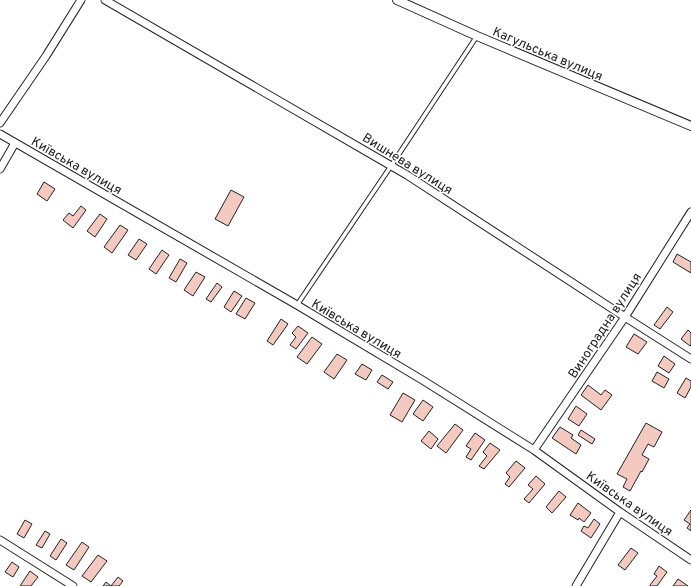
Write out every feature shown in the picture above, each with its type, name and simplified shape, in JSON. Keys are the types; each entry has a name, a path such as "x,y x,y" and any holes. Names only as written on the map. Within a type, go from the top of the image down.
{"street":[{"path":"0,123 46,56 81,0"},
{"name":"Вишнева вулиця","path":"105,0 407,175 691,359"},
{"name":"Кагульська вулиця","path":"397,0 477,36 691,126"},
{"name":"Київська вулиця","path":"0,134 297,305 424,382 534,450 620,512 691,560"},
{"path":"0,169 15,143"},
{"name":"Виноградна вулиця","path":"534,450 625,317 691,212"},
{"path":"576,586 620,512"},
{"path":"0,540 73,586"}],"lane":[{"path":"297,305 477,36"}],"building":[{"path":"44,182 55,189 47,201 37,194"},
{"path":"231,190 244,197 228,226 215,219"},
{"path":"81,206 86,210 73,228 63,220 69,213 73,216"},
{"path":"100,214 107,219 95,237 87,231"},
{"path":"120,225 128,230 112,253 104,247"},
{"path":"139,239 147,244 136,260 128,255"},
{"path":"162,250 169,255 156,274 149,269"},
{"path":"677,254 691,262 691,273 673,262"},
{"path":"180,259 187,263 176,282 169,278"},
{"path":"196,272 205,277 193,296 184,290"},
{"path":"217,283 222,287 211,302 206,299"},
{"path":"234,291 242,296 231,312 224,307"},
{"path":"246,298 255,303 245,319 236,314"},
{"path":"667,307 673,312 660,329 654,325"},
{"path":"281,319 288,324 273,345 267,341"},
{"path":"298,326 308,333 296,349 290,345 296,337 292,333"},
{"path":"688,330 691,333 690,346 681,339"},
{"path":"634,334 647,342 638,354 626,347"},
{"path":"312,337 322,344 307,364 297,357"},
{"path":"337,354 347,360 334,379 324,372"},
{"path":"664,356 675,364 669,373 658,366"},
{"path":"362,364 372,370 366,380 355,374"},
{"path":"657,372 669,379 664,388 652,381"},
{"path":"382,375 393,382 388,389 377,382"},
{"path":"686,378 691,381 691,387 685,398 677,393"},
{"path":"588,385 601,395 605,390 612,395 601,410 581,395"},
{"path":"403,393 415,400 402,422 390,415"},
{"path":"423,400 433,407 423,421 413,414"},
{"path":"576,406 587,414 579,426 568,419"},
{"path":"646,423 662,432 654,447 648,444 642,455 649,459 630,491 623,487 627,479 617,474"},
{"path":"455,424 463,430 446,453 437,446"},
{"path":"560,427 573,435 571,438 581,445 576,454 552,438"},
{"path":"581,430 595,439 592,444 578,435"},
{"path":"429,431 438,439 431,449 421,441"},
{"path":"475,433 485,440 471,460 466,457 471,449 466,446"},
{"path":"490,443 500,450 484,469 479,466 487,456 483,452"},
{"path":"516,461 525,468 509,487 505,484 510,477 506,473"},
{"path":"536,476 545,484 529,503 524,499 533,489 528,485"},
{"path":"559,491 566,497 552,513 546,507"},
{"path":"578,503 591,513 584,522 579,518 578,520 570,515"},
{"path":"691,510 691,531 687,528 690,524 684,520"},
{"path":"594,519 600,524 591,538 581,531 584,526 588,528"},
{"path":"25,520 32,524 24,538 17,534"},
{"path":"45,531 50,534 42,548 36,545"},
{"path":"61,539 67,543 56,560 50,556"},
{"path":"82,542 89,547 74,570 66,565"},
{"path":"631,548 638,553 625,570 618,565"},
{"path":"98,555 107,561 91,582 82,576"},
{"path":"12,562 19,567 13,577 5,572"},
{"path":"659,566 667,572 657,586 650,586 657,576 654,574"},
{"path":"30,571 38,577 31,586 20,586"},
{"path":"118,577 123,581 119,586 111,586"},
{"path":"678,579 688,586 673,586"},
{"path":"106,582 111,586 103,586"}]}
